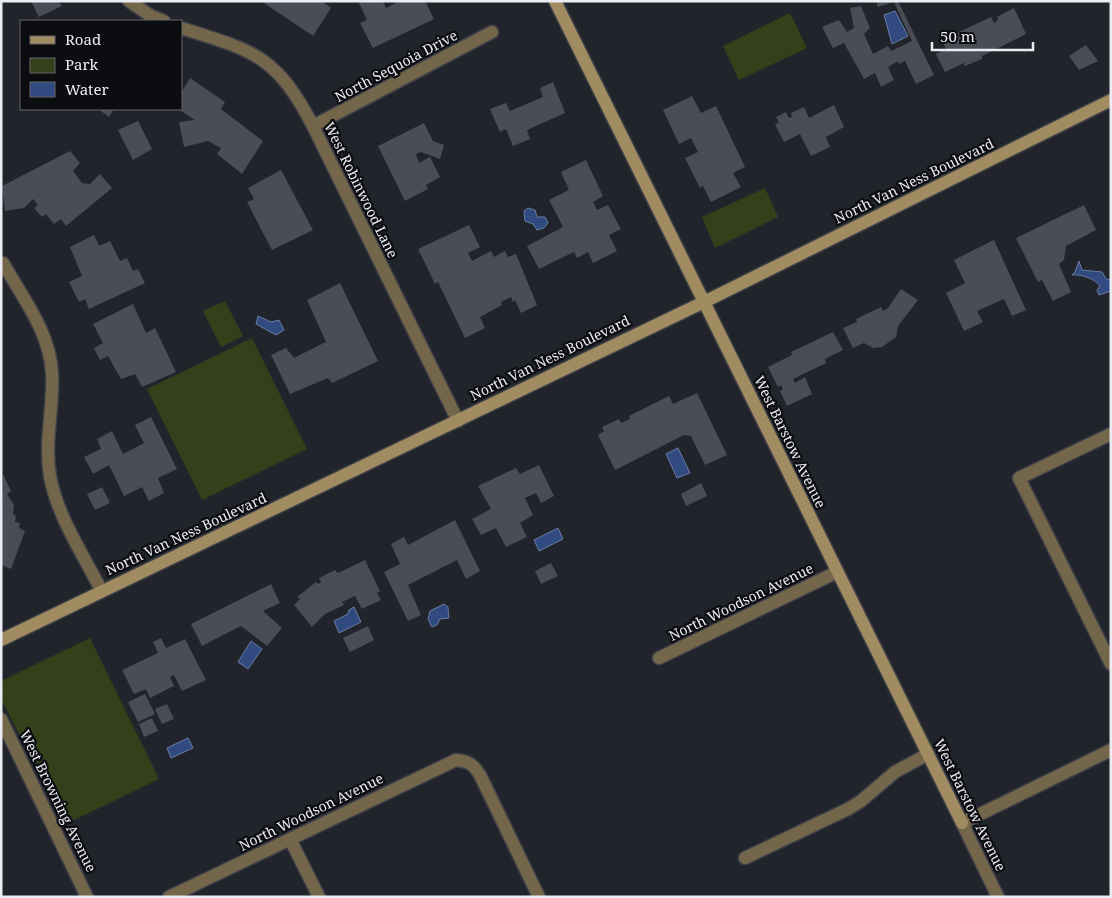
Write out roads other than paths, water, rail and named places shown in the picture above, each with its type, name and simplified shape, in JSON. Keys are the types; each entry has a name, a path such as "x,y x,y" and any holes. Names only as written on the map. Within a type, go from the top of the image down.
{"street":[{"path":"130,1 151,16 161,20"},
{"name":"West Barstow Avenue","path":"555,1 998,897"},
{"name":"West Robinwood Lane","path":"182,28 240,46 258,56 276,70 290,86 313,126 458,421"},
{"name":"North Sequoia Drive","path":"313,126 492,32"},
{"name":"North Van Ness Boulevard","path":"1,640 704,302 1111,100"},
{"path":"2,263 42,331 52,372 47,458 50,478 66,521 102,590"},
{"path":"1111,434 1019,478 1111,664"},
{"name":"North Woodson Avenue","path":"659,658 837,572"},
{"name":"West Browning Avenue","path":"1,719 87,897"},
{"path":"962,823 1111,750"},
{"path":"745,858 848,809 895,772 928,754"},
{"name":"North Woodson Avenue","path":"169,897 446,763 466,760 474,766 480,775 539,897"},
{"path":"290,839 319,897"}],"water":[{"path":"895,11 908,36 892,44 884,15"},
{"path":"528,208 535,210 537,217 545,217 548,223 544,228 537,230 533,224 525,221 524,211"},
{"path":"1079,261 1082,270 1102,272 1107,280 1111,278 1111,291 1099,295 1097,290 1100,286 1094,281 1083,276 1072,275"},
{"path":"258,316 271,322 279,320 284,330 276,335 256,324"},
{"path":"678,448 690,473 677,478 666,454"},
{"path":"558,528 563,539 539,551 534,540"},
{"path":"444,604 448,607 449,618 440,619 437,625 432,627 428,619 430,611"},
{"path":"354,607 361,622 339,633 334,621 348,614 349,610"},
{"path":"251,641 262,649 248,669 238,662"},
{"path":"188,738 193,748 171,758 167,748"}]}
